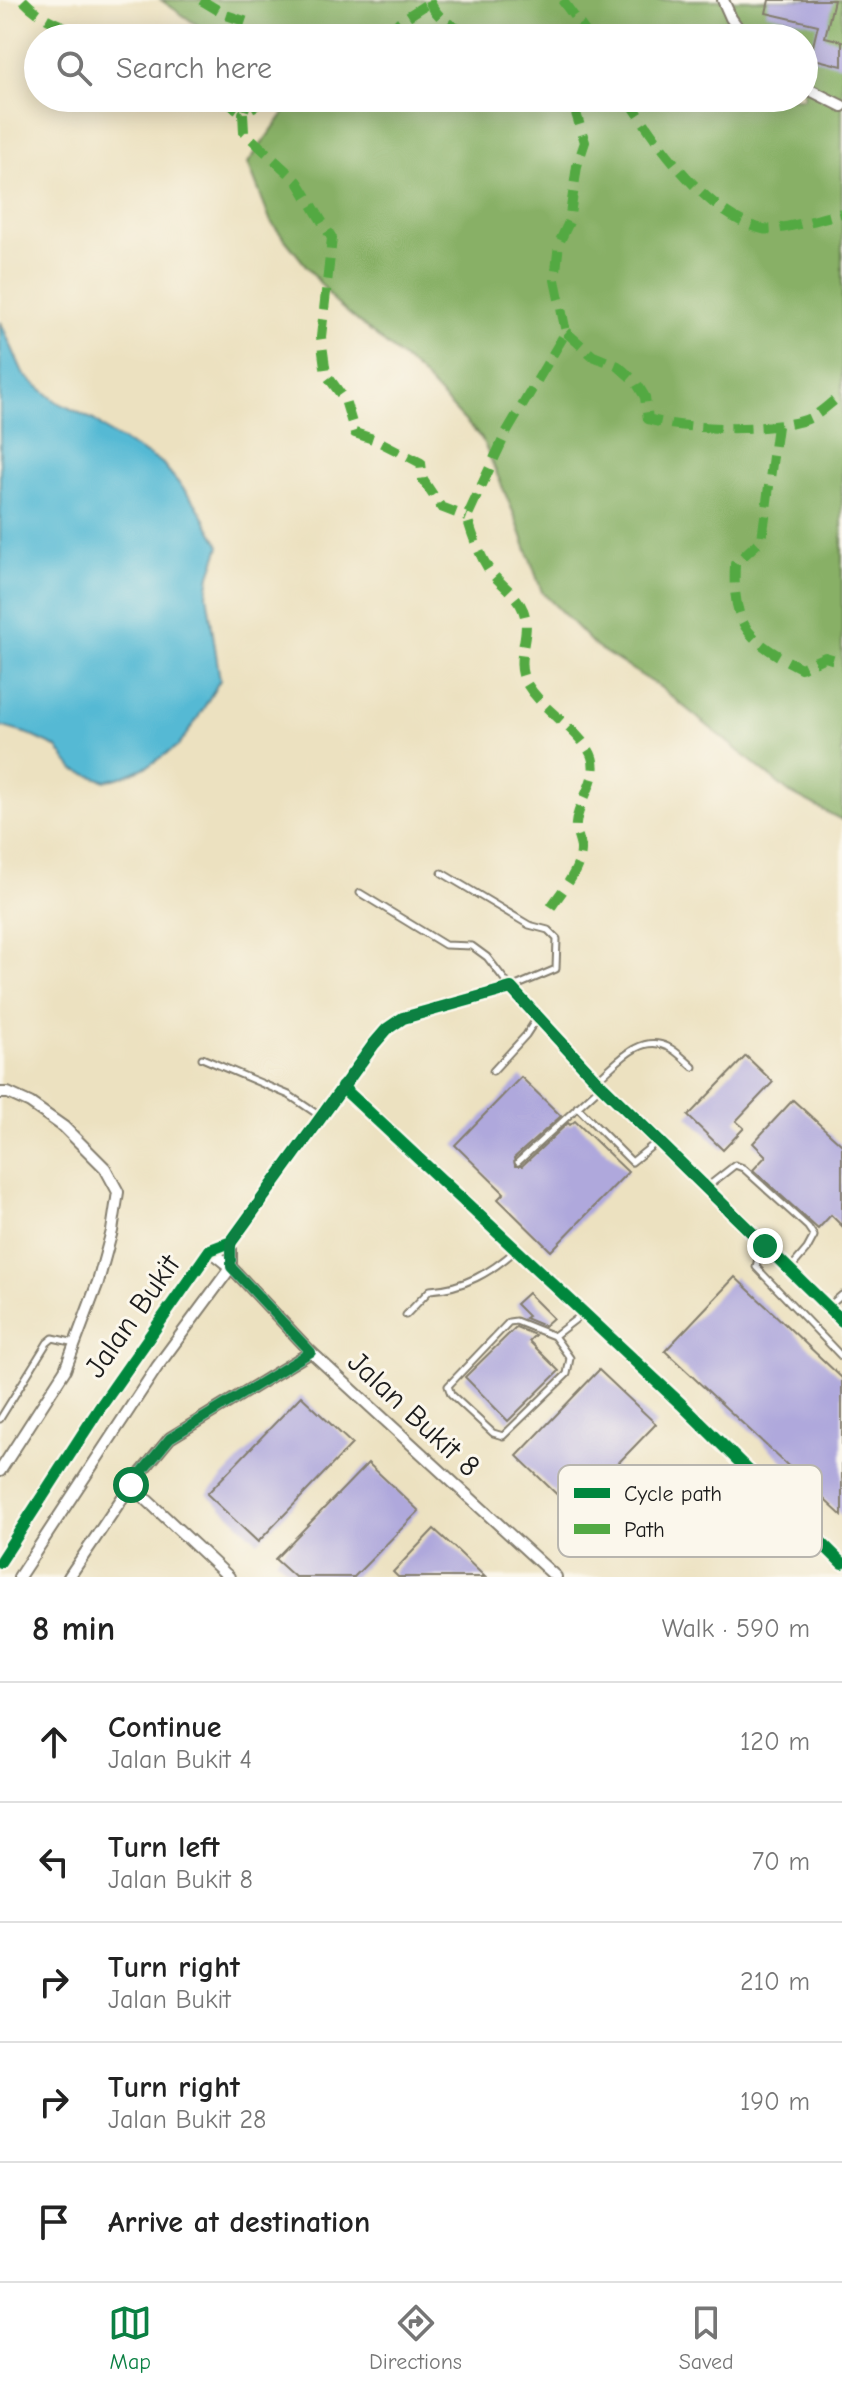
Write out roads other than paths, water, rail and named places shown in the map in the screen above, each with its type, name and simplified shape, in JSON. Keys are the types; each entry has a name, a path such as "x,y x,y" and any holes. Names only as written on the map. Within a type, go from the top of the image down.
{"street":[{"path":"723,0 735,24"},
{"path":"818,94 842,106"},
{"path":"231,1242 381,1036 403,1018 511,988 599,1083 842,1321"},
{"path":"342,1087 584,1313 741,1465"},
{"path":"0,1093 8,1093 30,1103 64,1127 105,1168 118,1192 112,1231 98,1282 65,1370 0,1471"},
{"name":"Jalan Bukit","path":"0,1562 99,1409 210,1250 231,1242 231,1267 157,1367 19,1577"},
{"name":"Jalan Bukit 8","path":"210,1250 231,1267 311,1352 556,1577"},
{"path":"69,1577 131,1485 170,1438 311,1352"},
{"path":"131,1485 229,1577"},
{"path":"822,1544 842,1563"}],"lane":[{"path":"360,893 445,945 472,946 487,957 511,988 556,969 557,939 548,930 529,925 442,873"},
{"path":"493,1071 538,1017"},
{"path":"518,1162 577,1107 632,1049 648,1042 668,1047 693,1067"},
{"path":"202,1058 289,1095 321,1117"},
{"path":"577,1107 632,1162 658,1141"},
{"path":"706,1188 735,1165 743,1168 808,1227 814,1236 789,1270"},
{"path":"765,1246 756,1267 842,1357"},
{"path":"406,1315 430,1290 470,1283 516,1249"},
{"path":"828,1307 842,1295"},
{"path":"554,1336 584,1313"},
{"path":"516,1321 554,1336 570,1358 567,1374 503,1436 493,1433 451,1394 450,1381 509,1322 516,1321"},
{"path":"0,1419 47,1343 53,1338 76,1343"}],"water":[{"path":"0,321 24,375 57,402 94,420 111,434 162,463 196,504 220,546 207,594 220,680 178,746 148,766 106,781 74,770 56,747 0,726"}]}
